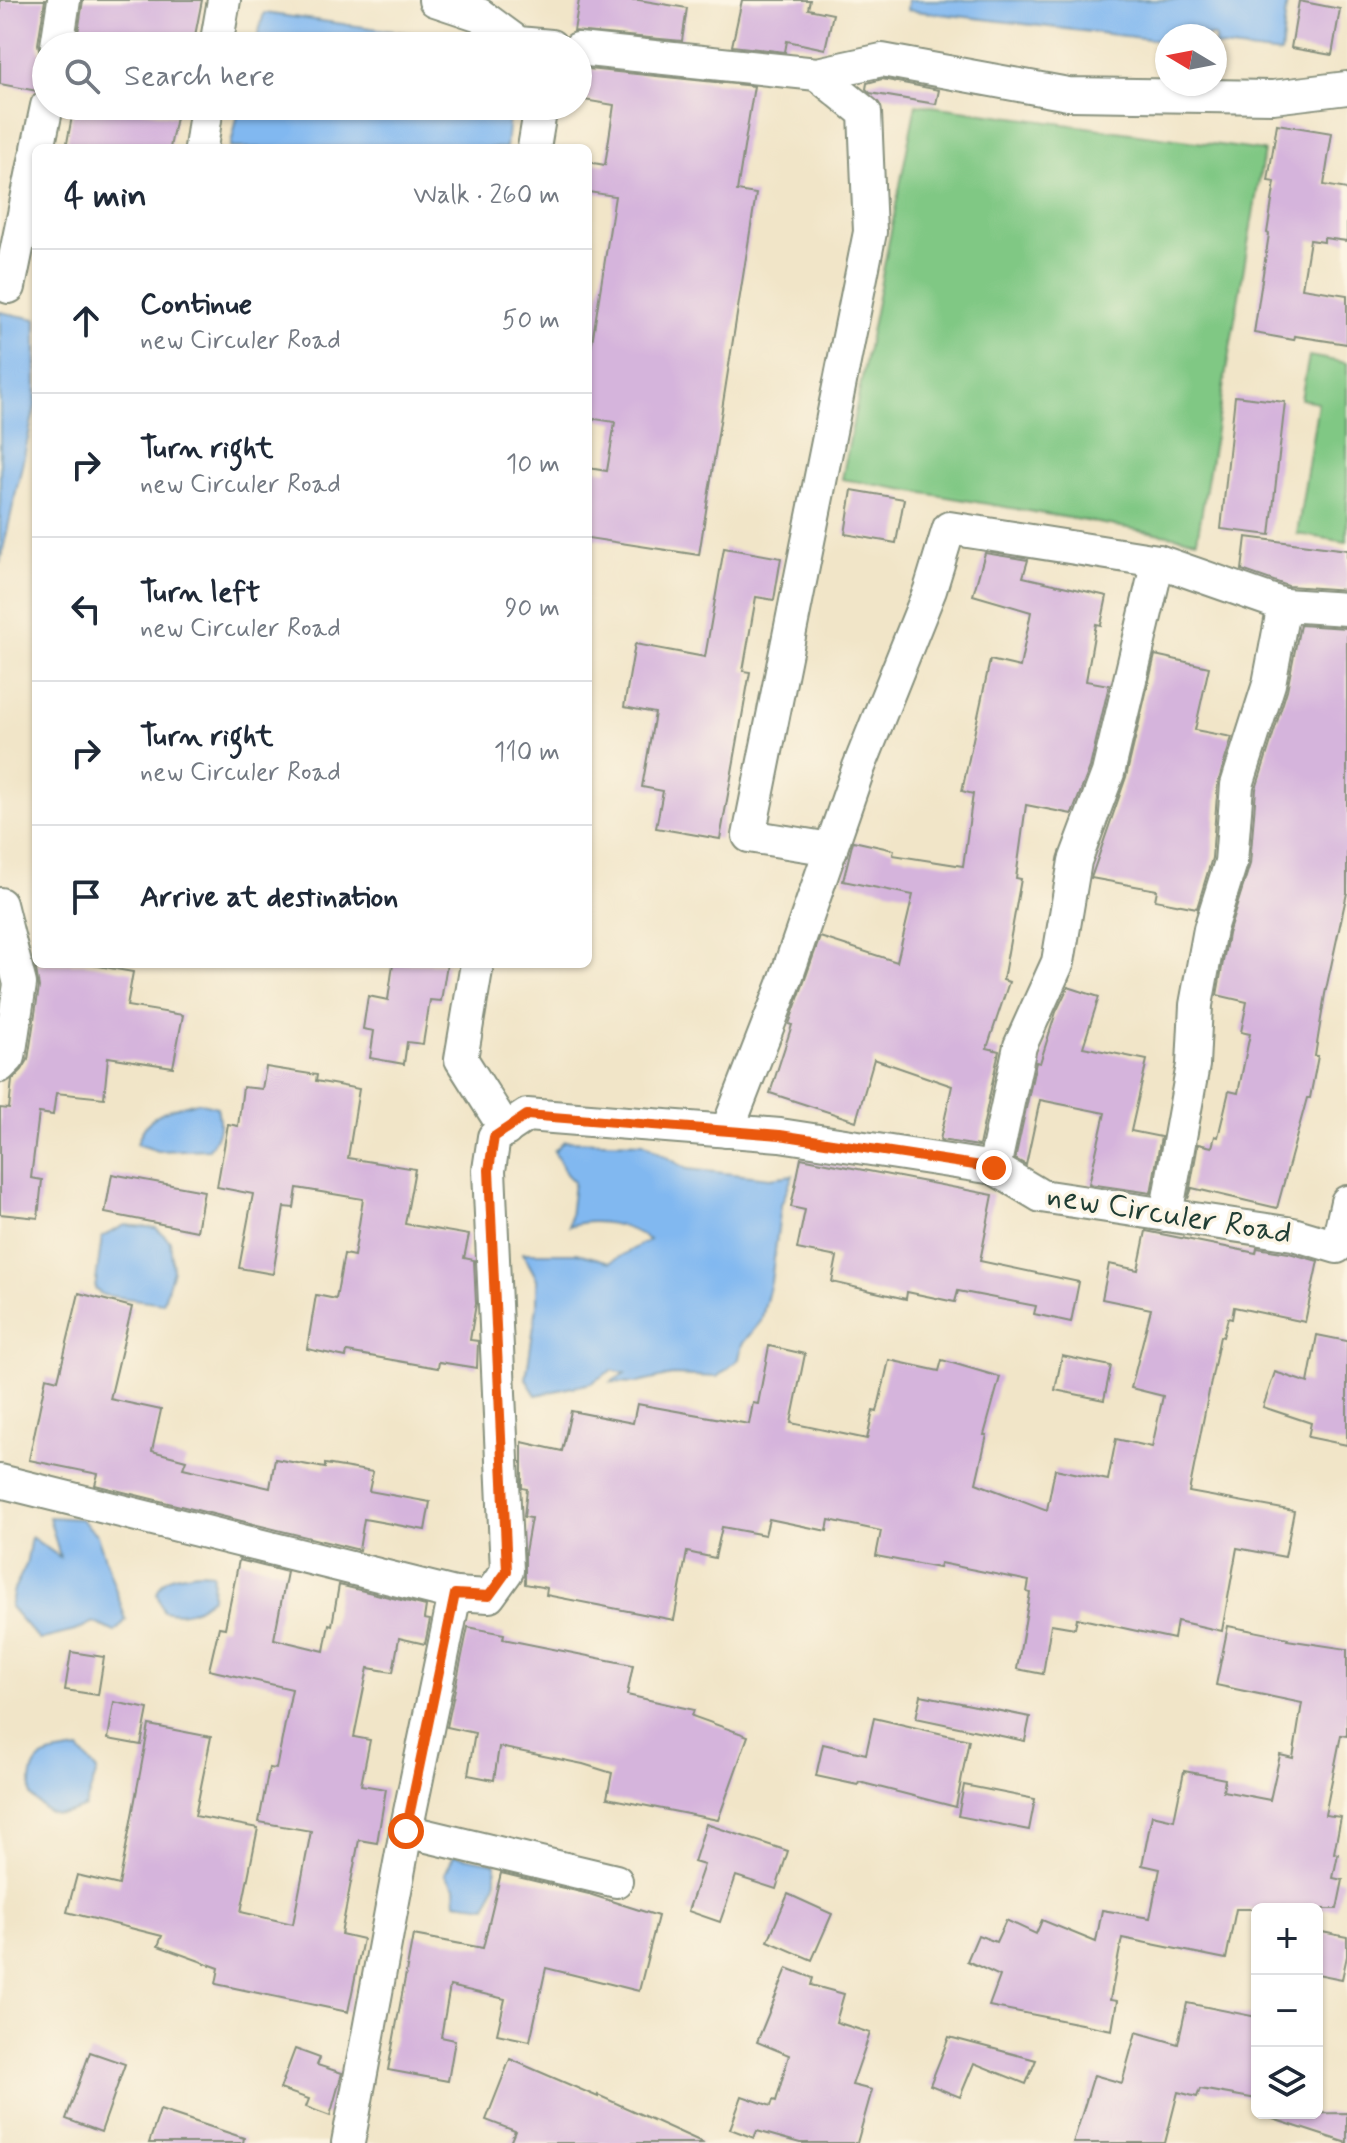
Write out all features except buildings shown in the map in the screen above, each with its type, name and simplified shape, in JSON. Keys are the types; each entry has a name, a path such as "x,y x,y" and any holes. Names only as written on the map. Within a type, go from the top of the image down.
{"street":[{"path":"59,32 64,0"},
{"path":"218,32 224,0"},
{"path":"435,0 480,15 503,32"},
{"path":"592,50 817,74 882,60 1068,94 1273,97 1347,88"},
{"path":"817,74 865,113 870,232 749,836 831,849"},
{"path":"39,144 44,120"},
{"path":"202,144 205,120"},
{"path":"535,144 539,120"},
{"path":"9,287 32,175"},
{"path":"727,1131 784,984 859,767 930,590 949,528 1158,561 1284,605 1347,609"},
{"path":"994,1168 1020,1046 1058,962 1075,861 1108,773 1158,561"},
{"path":"1166,1215 1193,1065 1196,1005 1207,944 1231,862 1237,785 1269,684 1284,605"},
{"path":"0,904 20,984 9,1057 0,1066"},
{"path":"0,1481 455,1594 489,1596 507,1571 489,1170 494,1137 506,1130 461,1059 476,968"},
{"name":"new Circuler Road","path":"506,1130 527,1115 780,1135 994,1168 1041,1196 1293,1234 1342,1248 1347,1202"},
{"path":"348,2143 406,1831 455,1594"},
{"path":"406,1831 616,1881"}],"green space":[{"path":"916,104 1264,151 1197,540 842,479"},
{"path":"1309,356 1347,363 1347,542 1297,534 1318,402 1301,399"}],"water":[{"path":"908,0 1287,0 1281,54 1227,47 1227,24 1155,24 1155,40 907,10"},
{"path":"264,13 400,32 259,32"},
{"path":"237,120 509,120 506,144 231,144"},
{"path":"0,312 32,318 32,421 0,563"},
{"path":"198,1102 217,1107 219,1129 209,1149 158,1151 137,1144 147,1124 160,1113"},
{"path":"564,1141 643,1143 687,1169 770,1178 793,1175 781,1205 771,1282 761,1321 742,1344 739,1359 717,1377 672,1375 638,1383 611,1382 625,1373 612,1370 591,1383 536,1395 526,1379 537,1305 537,1279 523,1253 577,1253 610,1262 649,1240 631,1230 600,1222 569,1226 574,1182 554,1151"},
{"path":"125,1225 156,1228 170,1241 173,1270 163,1303 103,1295 95,1289 102,1237"},
{"path":"49,1517 81,1519 97,1535 126,1620 115,1632 93,1622 75,1631 39,1640 10,1607 14,1589 26,1565 31,1537 60,1557"},
{"path":"213,1573 212,1597 189,1611 163,1611 157,1594 163,1582 173,1576"},
{"path":"79,1750 97,1771 85,1807 61,1814 44,1809 31,1796 32,1772 36,1765 47,1756"},
{"path":"454,1855 496,1863 496,1882 487,1906 456,1902 455,1887 445,1874"}],"route":[{"path":"406,1831 455,1594 489,1596 507,1571 489,1170 494,1137 527,1115 780,1135 994,1168"}]}
